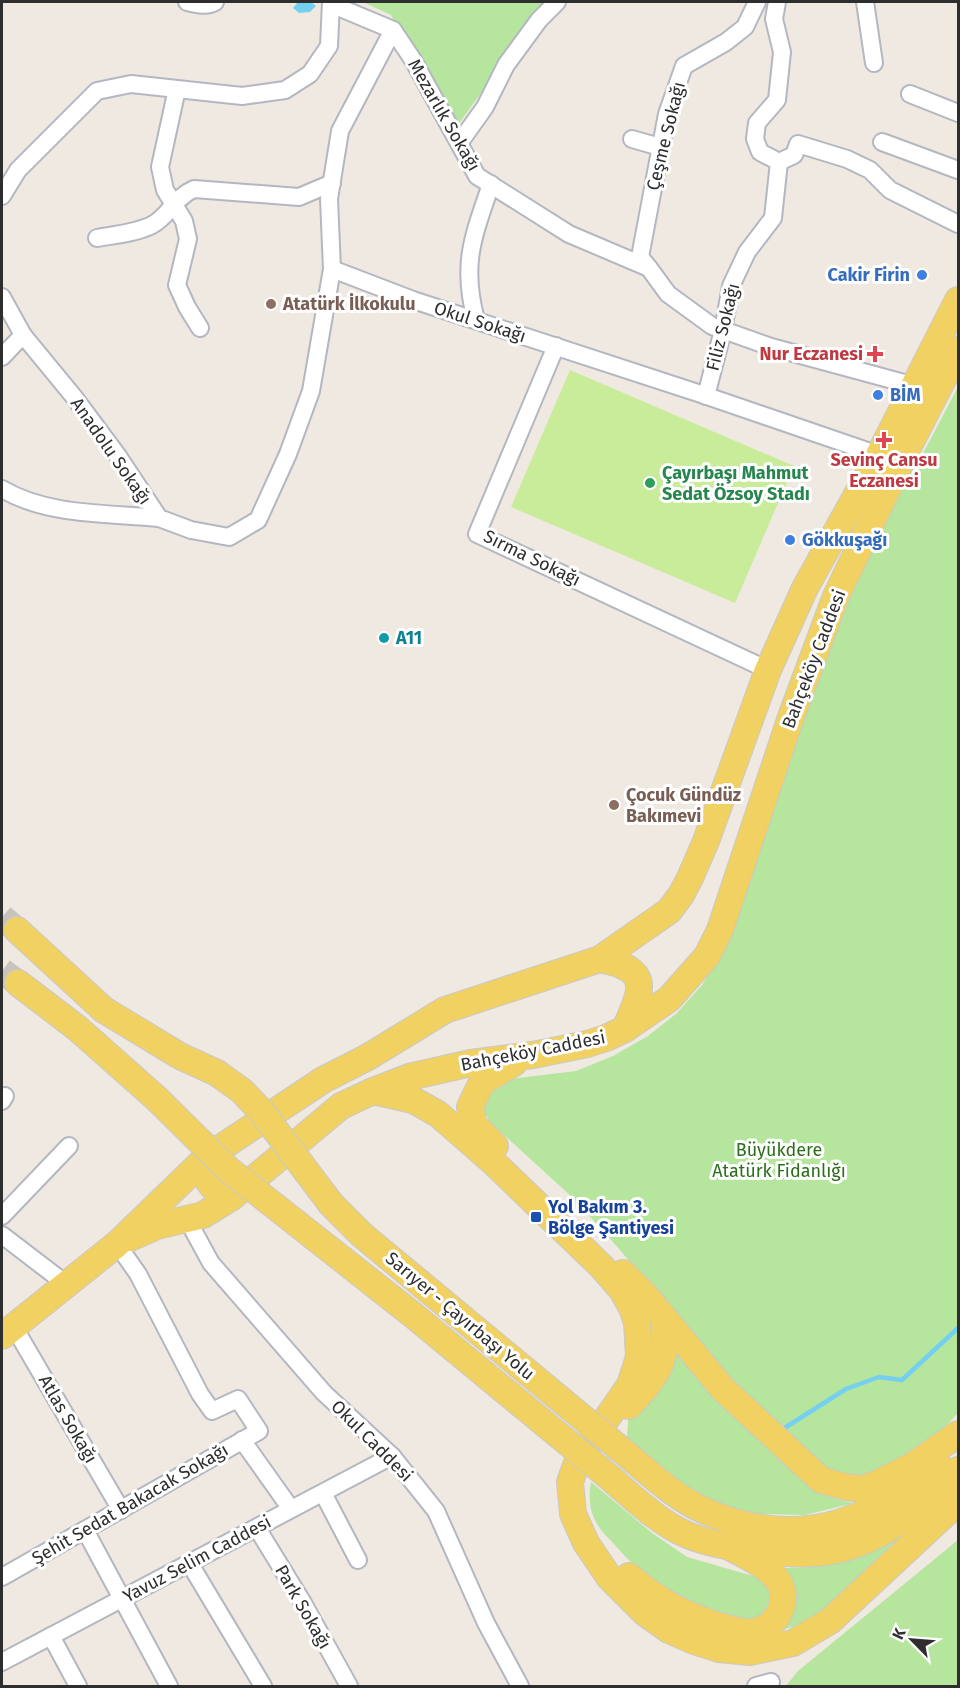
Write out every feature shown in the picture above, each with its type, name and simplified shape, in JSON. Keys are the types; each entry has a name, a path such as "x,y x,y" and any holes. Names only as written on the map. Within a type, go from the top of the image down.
{"main road":[{"name":"Bahçeköy Caddesi","path":"8,1332 117,1244 207,1157 323,1080 368,1057 445,1010 600,959 669,911 681,895 706,841 768,670 805,588 879,455 958,300"},
{"name":"Bahçeköy Caddesi","path":"117,1244 157,1226 203,1215 232,1197 341,1106 373,1091 409,1077 471,1063 533,1055 587,1044 625,1029 669,999 707,956 720,930 791,717 836,596 958,350"},
{"name":"Sarıyer - Çayırbaşı Yolu","path":"17,930 104,1010 180,1056 217,1073 242,1091 261,1111 331,1204 362,1235 619,1448 679,1496 702,1510 736,1523 777,1530 807,1530 832,1526 868,1513 916,1483 958,1447"},
{"path":"600,959 629,967 637,976 639,987 636,1003 625,1029"},
{"name":"Sarıyer - Çayırbaşı Yolu","path":"18,983 77,1028 156,1098 230,1170 413,1315 660,1520 679,1531 729,1547 789,1554 826,1552 859,1543 892,1527 928,1502 958,1470"},
{"path":"533,1055 502,1068 482,1082 470,1107 474,1125 646,1296 723,1389 821,1480 862,1489 912,1466 958,1434"},
{"path":"373,1091 413,1100 438,1114 493,1162 601,1266 622,1290 632,1308 637,1322 639,1357 630,1385 578,1460 570,1482 573,1514 585,1543 609,1577 645,1612 669,1630 719,1649 750,1652 793,1642 830,1621 958,1502"},
{"path":"207,1157 203,1171 209,1185 232,1197"},
{"path":"183,1179 178,1206 187,1219"},
{"path":"664,1318 666,1339 662,1362 645,1389 593,1450 580,1482 584,1517 591,1533 603,1550 646,1592 678,1611 729,1629 751,1632 766,1628 782,1607 783,1594 780,1583 771,1572 729,1547"}],"street":[{"path":"187,2 213,4 215,2"},
{"path":"460,142 485,107 506,65 539,20 557,2"},
{"name":"Çeşme Sokağı","path":"649,268 640,257 667,114 684,66 726,42 745,27 757,2"},
{"path":"777,2 774,19 782,52 777,100 756,123 755,139 760,152 779,162 794,155 798,144 847,159 870,170 890,190 958,224"},
{"path":"865,2 874,63"},
{"path":"2,196 18,170 97,91 131,84 242,96 285,90 310,74 329,46 331,3 393,30 340,131 329,199 332,269"},
{"name":"Mezarlık Sokağı","path":"393,30 413,60 477,176 569,234 649,268"},
{"path":"177,89 160,166 165,190 184,221 188,239 177,285 200,328"},
{"path":"910,94 958,113"},
{"path":"632,139 660,147"},
{"path":"882,142 958,170"},
{"name":"Filiz Sokağı","path":"706,396 723,330 731,286 747,252 773,218 779,162"},
{"path":"97,237 125,233 153,225 182,196 194,189 299,197 332,183"},
{"path":"476,320 470,299 471,244 491,184"},
{"path":"649,268 668,294 712,326 771,347 915,386"},
{"name":"Okul Sokağı","path":"332,269 413,300 879,455"},
{"name":"Anadolu Sokağı","path":"2,297 23,335 74,397 118,456 159,518 191,530 229,537 258,520 288,453 311,391 332,269"},
{"path":"2,357 23,335"},
{"name":"Sırma Sokağı","path":"556,346 477,534 768,670"},
{"path":"2,489 18,499 61,510 159,518"},
{"path":"2,1216 69,1146"},
{"name":"Okul Caddesi","path":"187,1219 211,1263 324,1393 392,1456 436,1511 486,1623 520,1686"},
{"path":"2,1235 66,1284"},
{"name":"Şehit Sedat Bakacak Sokağı","path":"2,1576 258,1431 238,1399 212,1412 200,1394 138,1274 117,1244"},
{"name":"Atlas Sokağı","path":"8,1332 121,1510"},
{"path":"242,1440 291,1509"},
{"name":"Yavuz Selim Caddesi","path":"2,1662 392,1456"},
{"path":"323,1493 358,1560"},
{"name":"Park Sokağı","path":"257,1528 303,1603 349,1686"},
{"path":"85,1530 169,1686"},
{"path":"189,1564 263,1686"},
{"path":"51,1636 78,1686"}],"green space":[{"path":"363,2 546,2 455,129 391,15"},
{"path":"570,370 794,466 735,603 511,507"},
{"name":"Büyükdere Atatürk Fidanlığı","path":"958,387 958,1413 944,1428 915,1451 862,1476 844,1476 826,1471 766,1421 573,1198 491,1123 484,1112 486,1098 491,1088 501,1080 576,1071 613,1056 648,1036 677,1013 702,985 723,951 805,698 902,475 920,459"},
{"path":"674,1338 748,1428 792,1472 836,1499 854,1503 805,1515 762,1514 716,1506 673,1478 627,1438 629,1408"},
{"path":"591,1482 652,1533 687,1557 760,1578 768,1587 770,1596 761,1616 741,1619 699,1610 661,1588 643,1574 598,1525 590,1505"},
{"path":"958,1513 958,1540 956,1515"},
{"path":"919,1527 831,1608 809,1622 775,1632 782,1568 813,1567 855,1559"},
{"path":"958,1540 958,1686 786,1686 798,1671"}],"water":[{"path":"298,2 311,2 316,6 310,12 299,13 293,8"}],"waterway":[{"path":"786,1427 846,1389 879,1377 902,1380 958,1328"}],"tunnel":[{"path":"2,917 17,930"},
{"path":"2,971 18,983"}],"place":[{"name":"Cakir Firin","path":"922,275"},
{"name":"Atatürk İlkokulu","path":"271,304"},
{"name":"Nur Eczanesi","path":"875,354"},
{"name":"BİM","path":"878,395"},
{"name":"Sevinç Cansu Eczanesi","path":"884,440"},
{"name":"Çayırbaşı Mahmut Sedat Özsoy Stadı","path":"650,483"},
{"name":"Gökkuşağı","path":"790,540"},
{"name":"A11","path":"384,638"},
{"name":"Çocuk Gündüz Bakımevi","path":"614,805"},
{"name":"Yol Bakım 3. Bölge Şantiyesi","path":"536,1217"}]}
